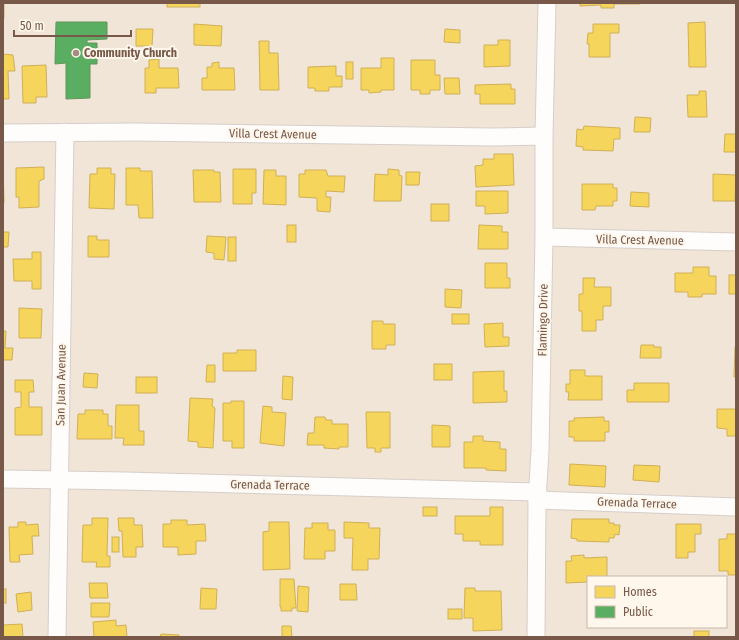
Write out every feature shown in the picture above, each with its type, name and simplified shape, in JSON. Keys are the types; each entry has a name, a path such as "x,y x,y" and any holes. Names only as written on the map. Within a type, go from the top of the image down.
{"street":[{"name":"Flamingo Drive","path":"536,637 537,496 540,451 547,3"},
{"name":"Villa Crest Avenue","path":"3,133 65,132 544,136"},
{"name":"San Juan Avenue","path":"56,637 65,132"},
{"name":"Villa Crest Avenue","path":"544,237 736,242"},
{"name":"Grenada Terrace","path":"3,479 125,481 537,496 736,507"}],"shaded area":[{"path":"3,3 736,3 736,637 3,637"}],"building: Homes":[{"path":"4,3 4,18 3,18"},
{"path":"167,3 200,3 200,7 167,7"},
{"path":"580,3 640,4 614,4 614,8 601,8 601,5 580,6"},
{"path":"705,22 706,67 689,67 688,23"},
{"path":"194,24 222,26 221,46 194,45"},
{"path":"593,24 619,24 619,33 610,33 610,57 589,57 589,44 587,44 588,33 593,33"},
{"path":"136,29 153,29 152,46 136,46"},
{"path":"445,29 460,30 460,43 444,42"},
{"path":"498,40 510,40 510,66 484,67 484,45 498,45"},
{"path":"259,41 269,41 269,53 278,53 279,90 260,90"},
{"path":"3,54 13,55 15,71 8,71 9,99 3,99"},
{"path":"381,58 394,58 394,90 381,90 381,92 369,93 369,90 361,90 361,68 381,68"},
{"path":"159,59 159,68 178,68 179,88 156,88 156,93 145,93 145,68 149,68 149,60"},
{"path":"411,60 435,60 435,75 440,75 440,90 430,90 430,94 420,94 420,90 411,90"},
{"path":"219,62 219,68 234,68 235,90 202,90 202,78 207,78 207,67 212,67 212,63"},
{"path":"346,62 353,62 353,79 346,79"},
{"path":"46,65 47,97 36,97 36,103 23,103 22,66"},
{"path":"336,66 336,76 342,76 342,87 329,87 329,91 315,91 315,88 308,88 308,67"},
{"path":"444,78 459,78 460,94 445,94"},
{"path":"511,84 511,89 515,89 515,104 480,104 480,94 475,94 475,85"},
{"path":"699,91 706,91 707,117 688,117 687,95 699,95"},
{"path":"635,117 651,118 650,132 634,132"},
{"path":"584,126 620,128 620,139 614,139 613,151 583,150 583,147 576,146 577,129 583,130"},
{"path":"725,134 736,134 736,152 724,152"},
{"path":"494,154 513,154 514,185 476,187 475,166 483,165 483,159 494,159"},
{"path":"3,163 4,203 3,203"},
{"path":"44,167 44,179 39,181 39,207 19,208 19,197 16,197 16,168"},
{"path":"97,168 111,168 111,174 115,174 114,209 89,208 90,174 97,174"},
{"path":"126,168 140,168 140,171 152,171 153,218 139,218 138,205 126,205"},
{"path":"233,169 256,169 256,193 252,193 252,204 233,204"},
{"path":"388,169 399,170 399,175 402,176 401,201 374,201 375,174 388,175"},
{"path":"193,170 214,170 214,172 220,172 221,202 194,202"},
{"path":"264,170 276,170 276,176 286,176 286,205 263,204"},
{"path":"305,170 326,170 328,176 345,176 344,192 326,191 326,197 331,197 330,212 317,211 317,198 299,197 299,174 305,174"},
{"path":"406,172 420,172 419,185 406,185"},
{"path":"713,174 736,175 735,201 713,201"},
{"path":"582,184 613,184 613,188 617,188 617,201 613,201 613,206 596,206 595,210 582,210"},
{"path":"476,191 508,191 508,213 485,214 485,206 476,206"},
{"path":"631,192 649,193 649,207 630,206"},
{"path":"431,204 449,204 449,221 431,221"},
{"path":"287,225 296,225 296,242 287,242"},
{"path":"479,225 502,226 502,232 508,232 508,249 478,249"},
{"path":"3,232 9,232 8,247 3,247"},
{"path":"88,236 97,236 97,240 109,240 109,257 88,257"},
{"path":"207,236 226,237 224,260 214,259 214,253 206,252"},
{"path":"228,237 236,237 236,261 228,261"},
{"path":"32,252 41,252 41,289 32,289 32,281 14,281 13,259 32,259"},
{"path":"485,263 507,263 507,278 510,278 510,288 485,288"},
{"path":"693,267 709,267 709,276 716,276 716,294 702,294 702,297 688,297 688,292 675,292 675,273 693,273"},
{"path":"729,275 736,275 736,294 729,294"},
{"path":"583,278 595,278 594,287 611,287 611,306 603,306 603,320 596,320 596,331 582,331 582,311 579,311 579,294 583,294"},
{"path":"445,289 462,290 461,308 445,307"},
{"path":"19,308 42,309 41,338 19,338"},
{"path":"452,314 469,314 469,324 452,324"},
{"path":"372,321 383,321 383,324 395,324 395,345 386,345 386,349 372,349"},
{"path":"503,323 503,337 509,337 509,346 485,347 484,324"},
{"path":"3,331 6,331 5,348 13,348 12,360 3,360"},
{"path":"641,345 654,345 654,347 661,347 661,358 640,358"},
{"path":"735,347 736,377 734,377"},
{"path":"237,350 256,350 256,371 223,371 223,353 237,353"},
{"path":"434,364 452,364 452,380 434,380"},
{"path":"207,365 215,365 215,382 206,382"},
{"path":"570,370 585,370 585,376 602,376 602,400 568,400 569,392 566,392 566,384 570,384"},
{"path":"504,371 504,391 507,391 507,402 473,403 473,372"},
{"path":"84,373 98,374 97,388 83,387"},
{"path":"283,376 293,377 292,400 282,399"},
{"path":"136,377 157,377 157,393 136,393"},
{"path":"15,380 33,380 34,392 29,392 29,407 42,407 42,435 15,435 15,408 21,407 21,392 15,392"},
{"path":"634,383 669,383 669,402 627,402 627,390 634,390"},
{"path":"190,398 213,399 212,406 215,408 213,448 198,447 198,442 188,441"},
{"path":"231,401 244,401 244,448 232,448 232,441 223,441 223,403 231,403"},
{"path":"116,405 139,405 139,431 144,431 144,445 123,445 124,438 115,438"},
{"path":"263,406 272,407 272,412 286,413 284,446 260,443"},
{"path":"717,409 736,409 736,436 727,436 727,429 717,428"},
{"path":"85,410 103,410 103,414 108,414 108,426 112,426 112,439 77,439 78,414 85,414"},
{"path":"366,412 390,412 390,448 381,448 381,452 375,452 375,448 367,448"},
{"path":"315,417 325,417 326,420 332,420 332,424 348,424 348,447 339,447 339,449 324,448 324,445 307,445 308,433 314,433"},
{"path":"604,417 604,421 609,421 609,432 605,432 605,441 574,441 574,437 569,437 569,421 574,421 574,418"},
{"path":"432,425 450,426 450,447 432,447"},
{"path":"473,436 483,436 483,441 500,442 500,449 506,449 506,471 486,470 486,468 464,468 464,442 473,442"},
{"path":"570,464 606,466 605,487 569,485"},
{"path":"634,465 660,466 659,482 633,480"},
{"path":"423,507 437,507 437,516 423,516"},
{"path":"490,507 503,507 503,545 480,545 480,541 463,541 463,534 455,534 455,516 490,516"},
{"path":"92,518 108,518 107,556 110,556 110,567 96,567 97,562 82,562 83,525 92,525"},
{"path":"118,518 134,518 134,525 142,525 143,547 136,547 136,557 123,557 122,531 119,531"},
{"path":"572,519 609,519 609,523 620,525 619,535 615,534 614,538 609,538 609,542 577,541 577,539 571,538"},
{"path":"171,520 187,520 187,525 205,524 206,541 196,541 196,554 178,555 178,547 163,547 163,524 171,524"},
{"path":"18,522 26,522 26,525 38,524 39,536 32,536 33,554 19,555 20,562 10,562 9,527 18,527"},
{"path":"269,522 289,522 290,569 263,570 263,532 269,531"},
{"path":"344,522 369,523 369,528 380,528 379,559 368,559 368,570 352,570 353,538 344,538"},
{"path":"312,523 328,523 328,530 335,530 335,551 325,551 325,559 304,559 305,528 312,528"},
{"path":"676,524 701,524 701,534 695,534 695,552 688,552 688,558 676,558"},
{"path":"727,534 736,534 736,575 728,575 728,571 719,571 719,539 727,539"},
{"path":"112,537 119,537 119,552 112,552"},
{"path":"584,555 584,558 607,557 607,576 587,576 587,582 566,583 566,561 572,561 571,556"},
{"path":"280,579 294,579 296,608 292,608 292,611 281,611"},
{"path":"89,583 107,583 108,598 90,598"},
{"path":"340,584 356,584 357,600 340,600"},
{"path":"298,586 309,587 308,612 297,611"},
{"path":"201,588 217,589 216,609 200,609"},
{"path":"465,588 475,588 475,591 501,591 502,630 473,631 473,618 464,618"},
{"path":"3,589 6,589 6,603 3,603"},
{"path":"31,592 32,610 18,612 16,594"},
{"path":"91,603 110,603 109,617 91,617"},
{"path":"448,609 462,609 462,619 448,619"},
{"path":"116,620 116,626 126,625 127,637 94,637 93,622"},
{"path":"22,624 23,637 3,637 3,625"},
{"path":"282,626 291,626 292,637 282,637"},
{"path":"694,631 709,631 709,637 694,637"},
{"path":"161,634 179,635 179,637 160,637"}],"building: Public":[{"name":"Community Church","path":"56,22 107,22 107,39 87,40 87,43 97,43 97,64 90,64 90,98 66,99 66,63 55,64"}],"place":[{"name":"Community Church","path":"76,53"}]}
